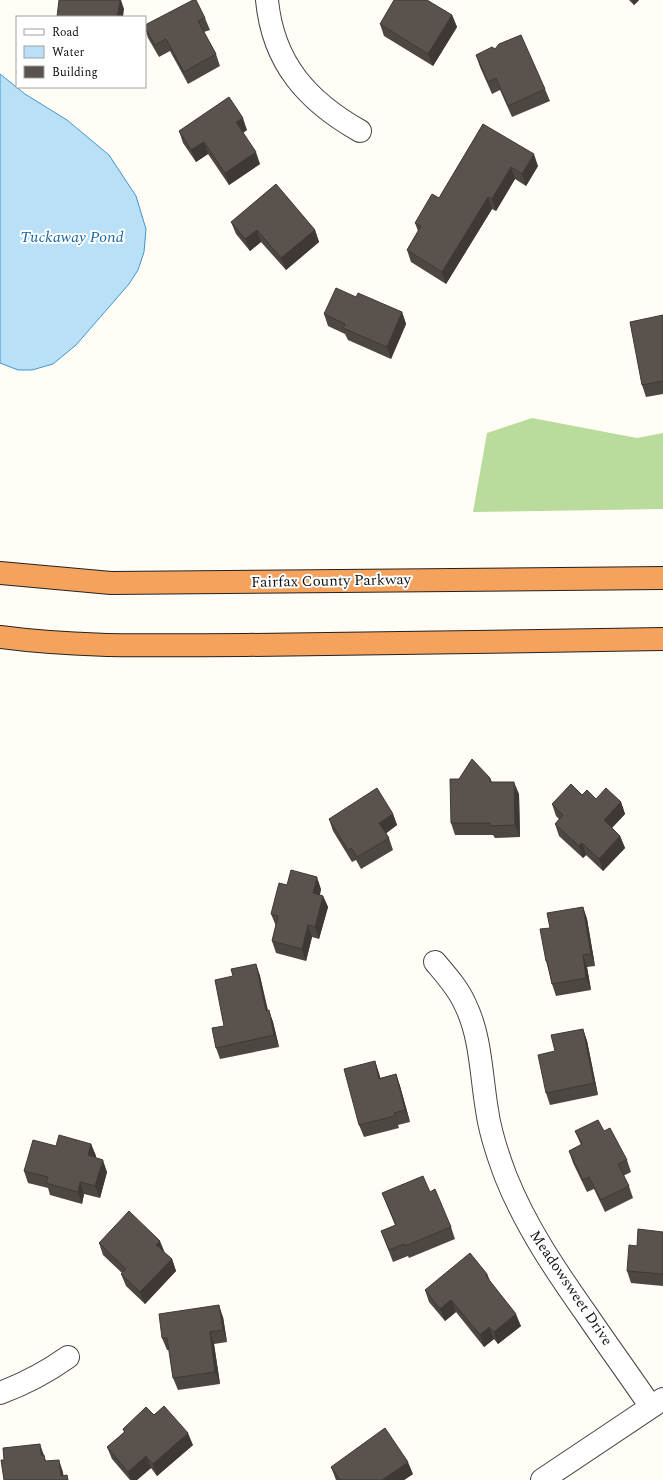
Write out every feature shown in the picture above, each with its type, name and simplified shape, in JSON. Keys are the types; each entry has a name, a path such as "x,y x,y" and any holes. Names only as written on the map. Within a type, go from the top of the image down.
{"highway":[{"name":"Fairfax County Parkway","path":"0,573 111,583 663,578"},
{"path":"0,637 32,642 88,645 663,639"}],"street":[{"path":"267,0 269,15 278,48 294,78 317,102 344,122 360,131"},
{"name":"Meadowsweet Drive","path":"435,962 449,978 465,1004 475,1031 487,1112 495,1144 506,1177 520,1208 552,1266 657,1403"},
{"path":"0,1393 17,1387 51,1369 68,1357"},
{"path":"542,1480 657,1403"}],"green space":[{"path":"532,418 637,438 663,433 663,509 473,512 487,433"}],"water":[{"name":"Tuckaway Pond","path":"0,74 16,88 67,120 109,155 136,196 146,229 144,252 138,270 129,284 76,345 53,364 32,370 18,370 0,363"}],"building":[{"path":"59,0 120,0 117,16 57,16"},
{"path":"193,0 196,0 205,18 198,21 216,54 184,72 166,39 155,45 146,30 146,24"},
{"path":"394,0 427,0 452,15 428,54 380,24"},
{"path":"521,35 545,89 508,106 496,78 488,82 476,55 492,47 495,49 499,44"},
{"path":"229,97 243,118 236,122 256,152 225,173 204,142 191,150 179,131"},
{"path":"483,124 534,154 522,174 511,167 492,199 488,197 442,272 407,250 421,226 415,223 432,194 439,198"},
{"path":"276,184 315,230 281,258 257,230 245,239 231,222"},
{"path":"336,288 356,297 358,293 402,312 387,347 343,328 345,324 324,314"},
{"path":"663,315 663,381 642,385 630,322"},
{"path":"472,759 490,778 490,782 514,782 515,825 490,826 490,823 451,823 450,779 459,779"},
{"path":"571,784 582,795 587,790 596,799 606,788 621,802 604,820 620,836 599,859 582,843 579,846 555,824 563,815 552,804"},
{"path":"377,788 393,814 379,823 389,838 357,857 351,848 348,850 329,819"},
{"path":"291,870 317,877 313,893 323,896 315,927 308,925 302,949 272,941 278,916 271,914 279,883 287,885"},
{"path":"583,907 591,954 583,955 586,978 552,984 540,929 550,928 547,913"},
{"path":"256,964 266,1011 269,1010 274,1035 216,1048 212,1028 224,1026 215,980 233,976 231,969"},
{"path":"583,1029 594,1083 546,1093 538,1055 555,1051 551,1035"},
{"path":"375,1061 379,1079 396,1074 405,1110 394,1113 395,1116 359,1125 344,1069"},
{"path":"598,1120 604,1131 610,1128 627,1160 618,1164 629,1186 601,1200 589,1177 583,1180 569,1151 582,1144 575,1131"},
{"path":"59,1135 91,1144 88,1155 103,1160 95,1186 80,1182 78,1192 46,1183 48,1177 24,1171 33,1140 56,1146"},
{"path":"423,1176 430,1192 435,1189 451,1227 405,1246 404,1244 389,1250 381,1231 396,1225 382,1193"},
{"path":"129,1211 160,1241 156,1245 172,1259 140,1292 121,1274 126,1269 99,1243"},
{"path":"638,1229 663,1232 663,1274 627,1271 629,1245 637,1246"},
{"path":"470,1253 516,1314 494,1332 489,1327 480,1335 451,1300 440,1309 425,1290"},
{"path":"219,1305 223,1330 210,1332 215,1372 173,1378 167,1338 162,1338 159,1314"},
{"path":"164,1406 188,1433 153,1464 146,1456 128,1472 107,1447 125,1432 123,1429 146,1407 154,1415"},
{"path":"385,1428 408,1462 382,1480 340,1480 331,1467"},
{"path":"40,1444 41,1455 44,1455 45,1461 59,1460 61,1476 67,1475 68,1480 4,1480 1,1460 4,1460 3,1448"}]}
